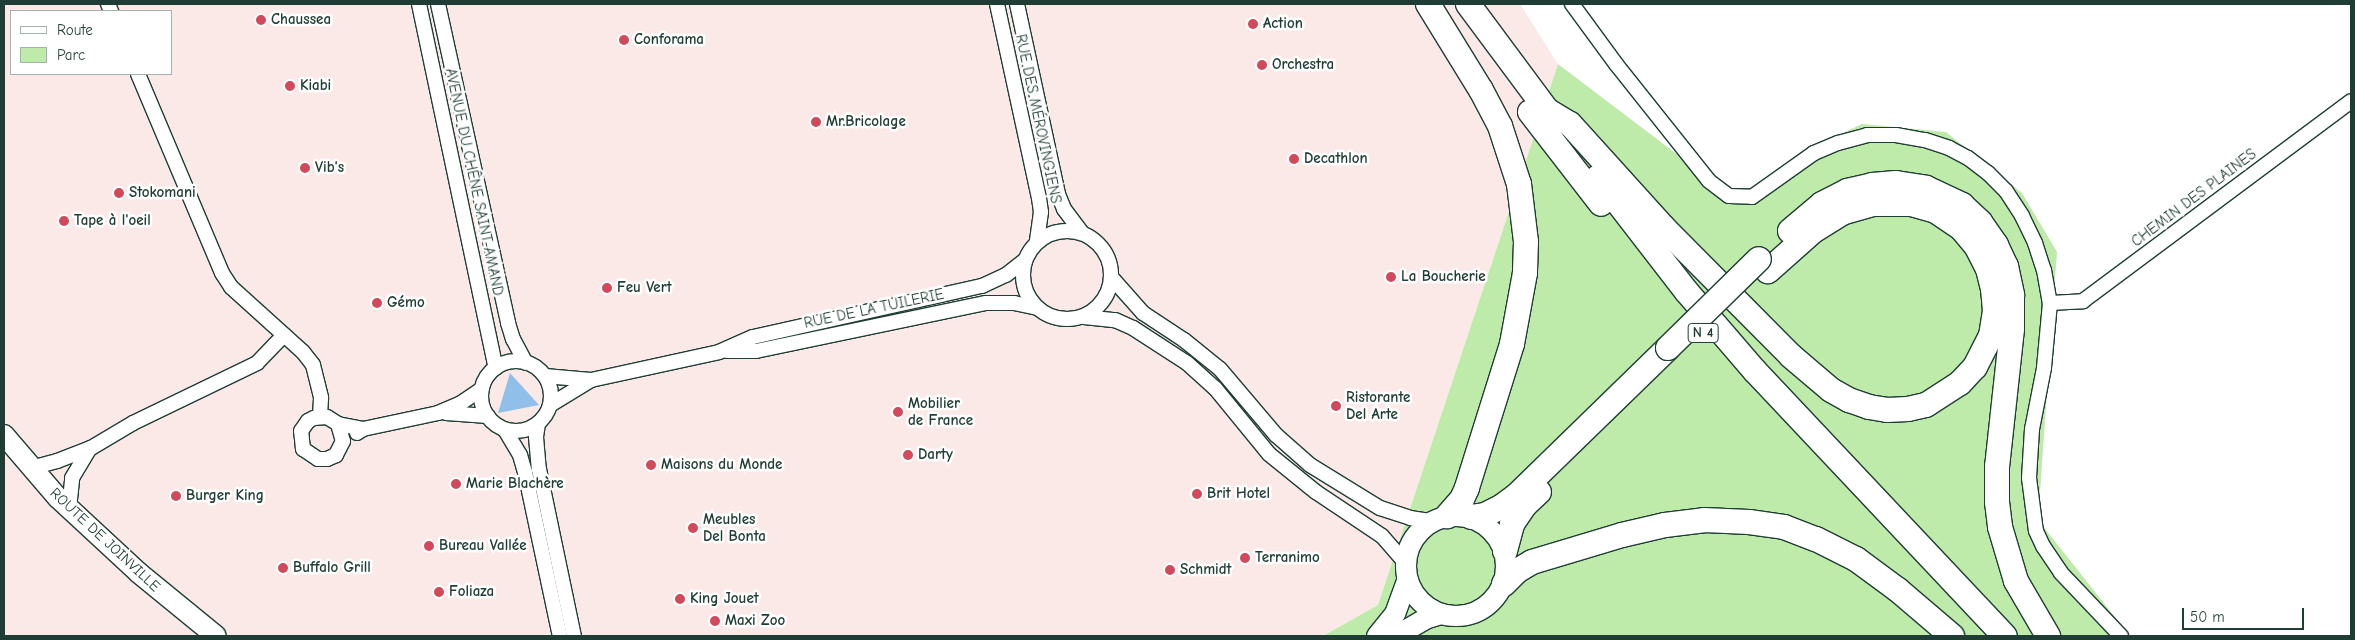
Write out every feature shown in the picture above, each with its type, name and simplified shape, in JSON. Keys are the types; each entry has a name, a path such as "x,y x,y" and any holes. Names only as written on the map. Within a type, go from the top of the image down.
{"highway":[{"path":"1428,4 1481,90 1500,126 1519,184 1526,242 1525,273 1512,344 1467,488 1462,498 1440,518"},
{"name":"N 4","path":"1451,4 1533,116 1683,310 1746,383 1986,636"},
{"name":"N 4","path":"1468,4 1545,109 1687,292 1755,372 2004,636"},
{"path":"1545,109 1570,124 1663,227 1791,356 1825,386 1849,400 1869,407 1887,410 1908,409 1926,405 1960,383 1975,367 1991,336 1995,311 1993,289 1988,269 1977,248 1955,224 1936,211 1912,204 1873,204 1842,213 1764,265"},
{"path":"1505,551 1512,524 1525,506 1822,204 1847,191 1872,185 1896,183 1926,188 1962,205 1980,222 1996,245 2006,266 2012,295 2012,330 1997,466 1997,502 2000,527 2016,581 2030,609 2048,636"},
{"path":"1471,517 1485,515 1501,508 1516,496 1673,354"},
{"path":"1504,584 1517,570 1532,562 1622,535 1665,525 1704,520 1749,522 1784,527 1816,539 1856,559 1898,590 1952,636"}],"main road":[{"name":"ROUTE DE JOINVILLE","path":"4,435 69,509 139,573 216,636"},
{"path":"1377,636 1395,614 1407,572 1413,539 1422,529 1440,518 1471,517 1486,525 1498,536 1505,551 1507,567 1504,584 1496,597 1485,607 1471,614 1456,616 1441,614 1420,601 1407,572"},
{"path":"1396,636 1426,619 1441,614"}],"street":[{"name":"AVENUE DU CHÊNE SAINT-AMAND","path":"419,4 496,368"},
{"name":"AVENUE DU CHÊNE SAINT-AMAND","path":"438,4 508,322 513,340 526,363"},
{"name":"RUE DES MÉROVINGIENS","path":"997,4 1039,198 1041,212 1038,242"},
{"name":"RUE DES MÉROVINGIENS","path":"1017,4 1058,194 1068,216 1082,233"},
{"path":"1572,4 1616,64 1708,181 1729,196 1752,197 1814,153 1867,135 1896,135 1925,140 1949,148 1968,158 1988,173 2006,191 2022,216 2044,270 2050,303 2044,368 2032,429 2029,478 2033,517 2043,546 2061,573 2121,636"},
{"path":"138,75 222,272 231,287 303,352 313,365 321,398 320,417"},
{"name":"CHEMIN DES PLAINES","path":"2050,303 2082,301 2351,101"},
{"path":"1058,232 1082,233 1094,240 1104,250 1110,263 1111,277 1106,297 1093,312 1084,317 1072,320 1059,319 1037,308 1028,298 1024,286 1024,262 1038,242 1058,232"},
{"name":"RUE DE LA TUILERIE","path":"719,352 753,337 982,286 1006,275 1024,262"},
{"path":"1111,277 1143,313 1184,340 1220,369 1276,435 1310,466 1380,508 1410,518 1440,518"},
{"name":"RUE DE LA TUILERIE","path":"545,376 591,380 719,352 756,351 986,302 1014,303 1037,308"},
{"path":"1084,317 1114,320 1134,328 1187,363 1215,388 1269,454 1316,492 1382,536 1407,572"},
{"path":"31,468 58,461 91,448 133,422 257,363 284,335"},
{"path":"488,416 482,398 482,389 485,381 496,368 516,362 526,363 540,370 545,376 551,395 548,412 538,424 522,431 505,430"},
{"name":"RUE DE LA TUILERIE","path":"550,405 591,380"},
{"path":"438,413 461,403 482,389"},
{"path":"363,429 338,424 333,420 320,417 308,421 301,431 301,444 307,454 318,460 327,459 336,455 343,441 363,429 438,413 463,412 488,416 505,430 514,441 525,472 560,636"},
{"path":"338,424 343,441"},
{"path":"538,424 536,437 538,469 574,636"},
{"path":"69,509 72,478 91,448"}],"shaded area":[{"path":"4,4 1520,4 1558,64 1378,605 1323,636 4,636"}],"green space":[{"path":"1558,64 1740,202 1815,146 1862,124 1946,132 2022,193 2057,252 2038,520 2130,636 1323,636 1378,605"}],"water":[{"path":"510,373 539,405 498,413"}],"place":[{"name":"Chaussea","path":"261,20"},
{"name":"Action","path":"1253,24"},
{"name":"Conforama","path":"624,40"},
{"name":"Orchestra","path":"1262,65"},
{"name":"Kiabi","path":"290,86"},
{"name":"Mr.Bricolage","path":"816,122"},
{"name":"Decathlon","path":"1294,159"},
{"name":"Vib's","path":"305,168"},
{"name":"Stokomani","path":"119,193"},
{"name":"Tape à l'oeil","path":"64,221"},
{"name":"La Boucherie","path":"1391,277"},
{"name":"Feu Vert","path":"607,288"},
{"name":"Gémo","path":"377,303"},
{"name":"Ristorante Del Arte","path":"1336,406"},
{"name":"Mobilier de France","path":"898,412"},
{"name":"Darty","path":"908,455"},
{"name":"Maisons du Monde","path":"651,465"},
{"name":"Marie Blachère","path":"456,484"},
{"name":"Brit Hotel","path":"1197,494"},
{"name":"Burger King","path":"176,496"},
{"name":"Meubles Del Bonta","path":"693,528"},
{"name":"Bureau Vallée","path":"429,546"},
{"name":"Terranimo","path":"1245,558"},
{"name":"Buffalo Grill","path":"283,568"},
{"name":"Schmidt","path":"1170,570"},
{"name":"Foliaza","path":"439,592"},
{"name":"King Jouet","path":"680,599"},
{"name":"Maxi Zoo","path":"715,621"}]}
